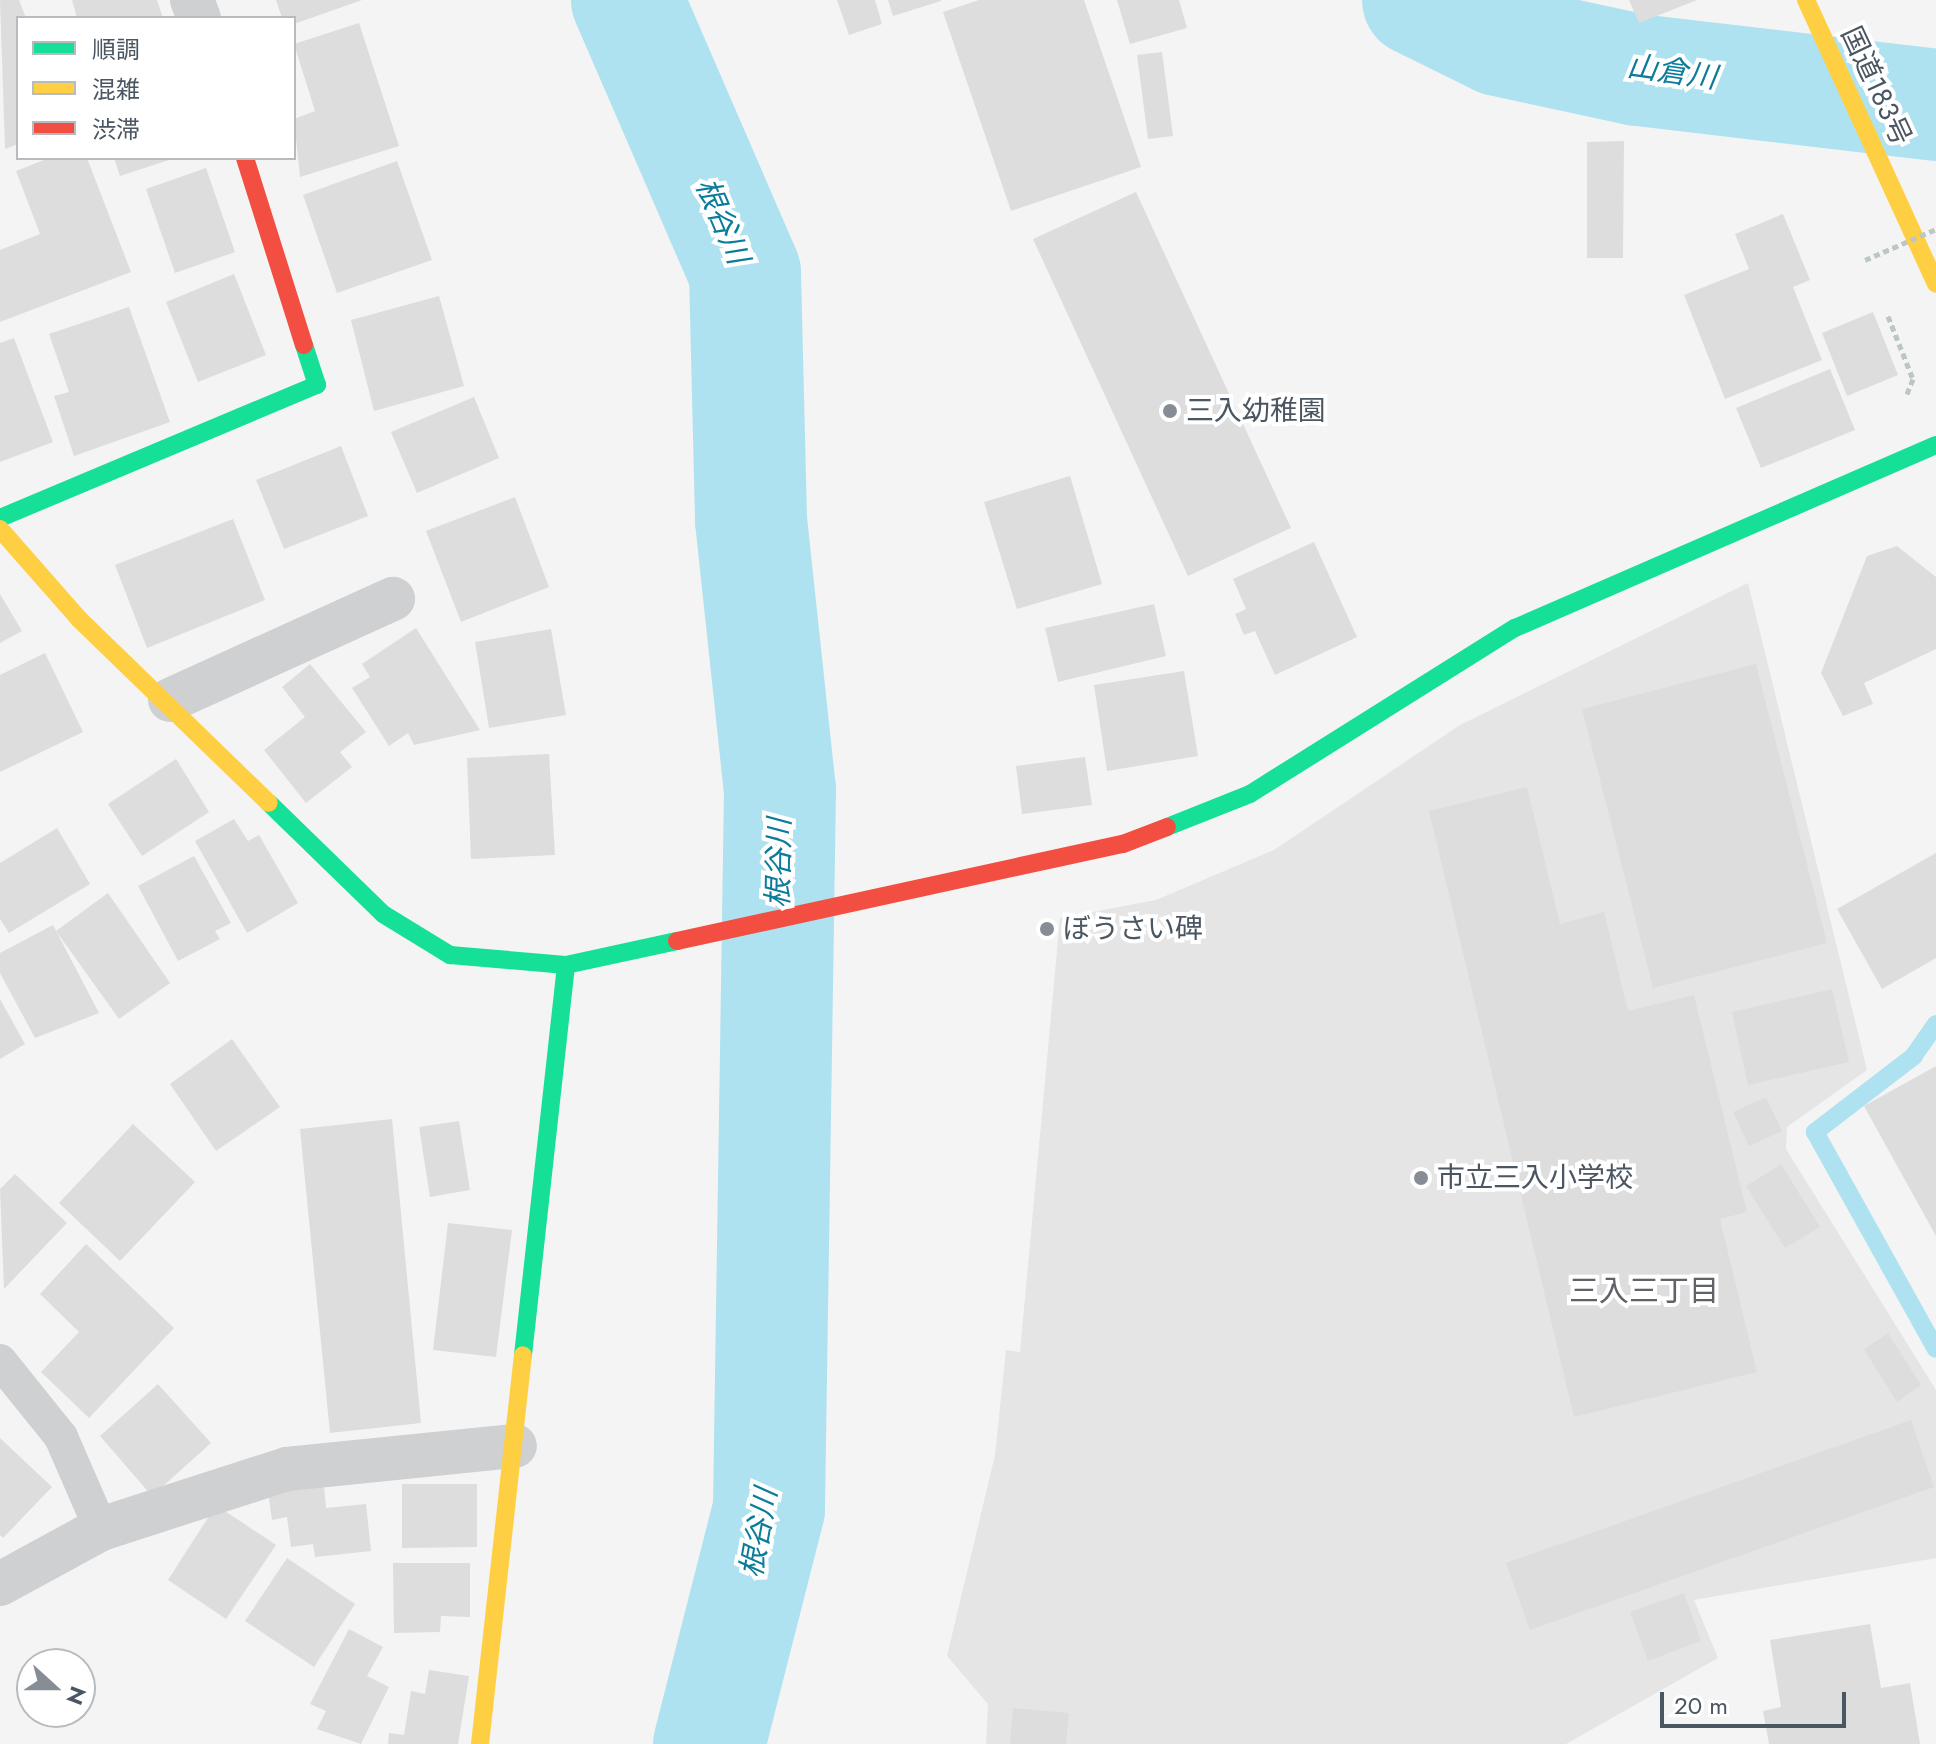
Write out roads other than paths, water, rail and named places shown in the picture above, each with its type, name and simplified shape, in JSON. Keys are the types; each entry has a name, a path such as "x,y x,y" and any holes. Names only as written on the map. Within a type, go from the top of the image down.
{"main road":[{"name":"国道183号","path":"1806,0 1936,284"},
{"path":"0,518 317,385 246,160"},
{"path":"0,529 79,619 170,700 383,914 450,955 566,965 1123,844 1250,794 1515,628 1936,445"},
{"path":"480,1744 566,965"}],"street":[{"path":"170,700 393,599"},
{"path":"0,1584 101,1529 287,1469 515,1446"}],"lane":[{"path":"0,1361 61,1437 101,1529"}],"waterway":[{"name":"根谷川","path":"627,0 745,273 751,520 780,790 769,1509 709,1744"},
{"name":"山倉川","path":"1418,0 1499,40 1638,70 1936,105"},
{"path":"1936,1024 1914,1056 1815,1132 1936,1349"}],"place":[{"name":"三入幼稚園","path":"1170,411"},
{"name":"ぼうさい碑","path":"1047,929"},
{"name":"市立三入小学校","path":"1421,1178"}],"district":[{"name":"三入三丁目","path":"1644,1291"}]}
